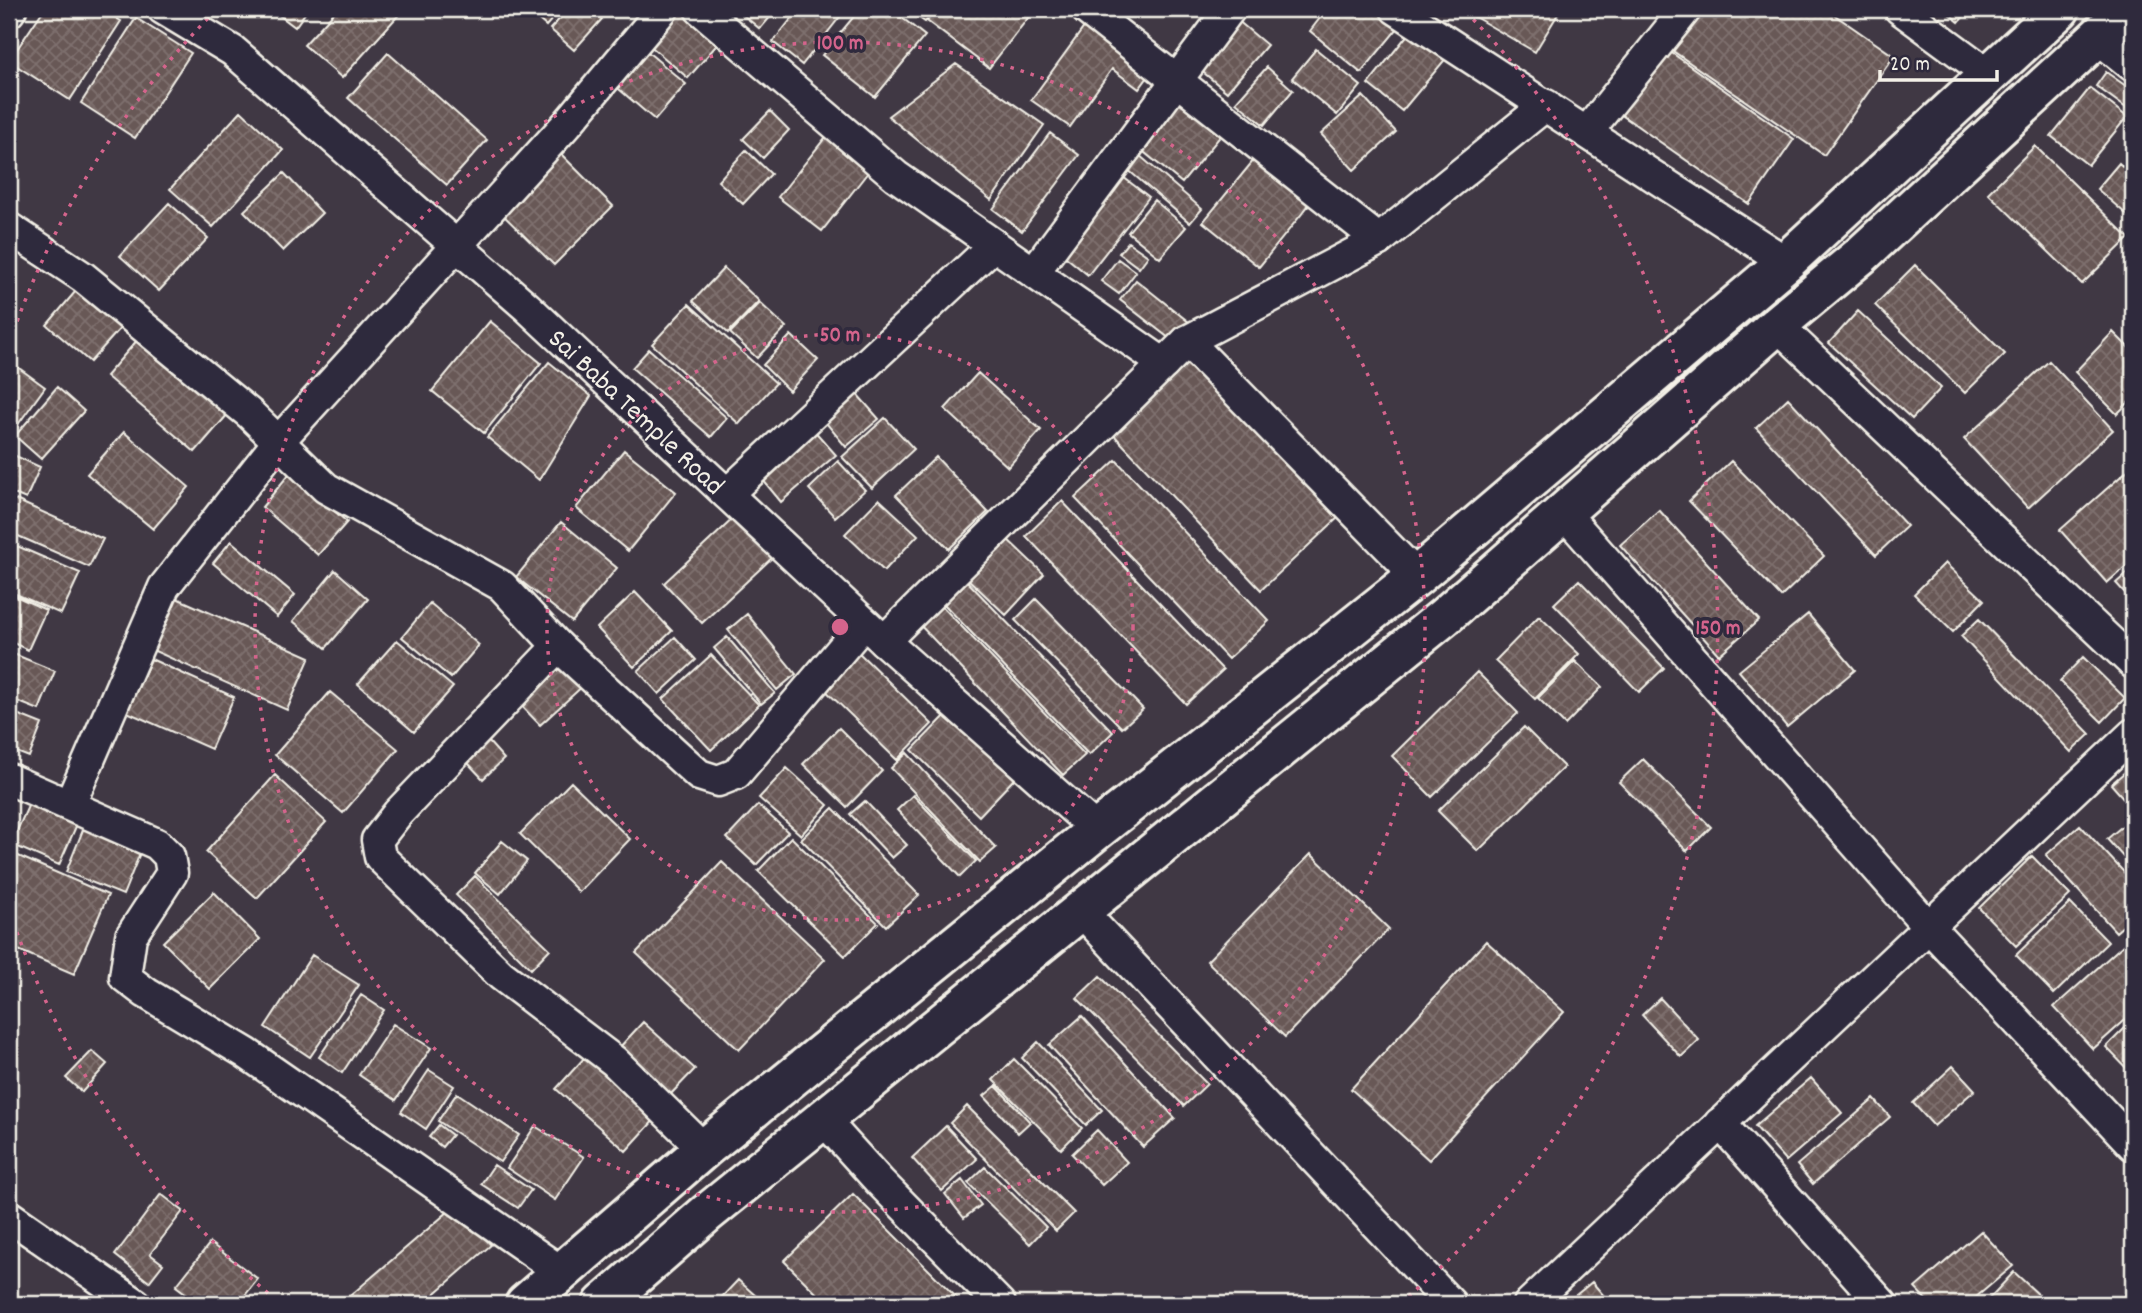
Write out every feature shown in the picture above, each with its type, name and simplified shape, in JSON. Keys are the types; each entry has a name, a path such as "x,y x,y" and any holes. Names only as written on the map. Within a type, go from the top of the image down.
{"main road":[{"path":"525,1304 704,1149 1097,830 1417,576 1786,262 1991,76 2060,9"},
{"path":"603,1304 707,1213 1083,912 1444,617 1777,325 1860,256 2128,9"}],"street":[{"name":"Sai Baba Temple Road","path":"163,9 233,51 527,307 874,632 1097,830"},
{"path":"69,804 164,587 278,442 567,124 663,9"},
{"path":"700,9 896,176 1164,364"},
{"path":"1087,9 1379,240"},
{"path":"1034,272 1230,9"},
{"path":"1396,9 1786,262"},
{"path":"1587,132 1686,9"},
{"path":"1900,9 1991,76"},
{"path":"2098,38 2133,66"},
{"path":"9,228 83,277 250,414 326,488 502,586 558,646 699,775 718,781 736,774 874,632 1187,341 1379,240 1546,105"},
{"path":"727,494 995,245"},
{"path":"1777,325 2133,663"},
{"path":"1187,341 1417,576"},
{"path":"1564,513 1928,926 2133,1145"},
{"path":"558,646 398,813 377,840 380,857 501,975 614,1061 704,1149"},
{"path":"1529,1304 2133,734"},
{"path":"9,779 157,844 169,856 172,873 131,936 125,977 146,993 246,1054 560,1271"},
{"path":"1083,912 1451,1304"},
{"path":"823,1119 880,1182 1000,1304"},
{"path":"1720,1123 1882,1304"},
{"path":"9,1216 136,1304"}],"building":[{"path":"44,9 101,9 121,21 70,100 9,61"},
{"path":"271,9 308,9 295,27"},
{"path":"337,9 404,9 342,78 304,45"},
{"path":"526,9 561,9 546,26"},
{"path":"569,9 591,9 602,19 574,50 550,29"},
{"path":"665,9 687,9 722,39 688,78 641,38"},
{"path":"736,9 777,9 760,29"},
{"path":"799,9 846,9 802,65 773,42"},
{"path":"860,9 891,9 925,36 875,97 822,55"},
{"path":"907,9 935,9 925,22"},
{"path":"937,9 1035,9 989,68 927,21"},
{"path":"1224,9 1267,45 1227,92 1181,54"},
{"path":"1327,9 1385,9 1403,22 1361,73 1310,31"},
{"path":"1477,9 1561,9 1535,52 1473,16"},
{"path":"1694,9 1826,9 1894,56 1824,155 1667,47"},
{"path":"1943,9 1970,9 1959,22"},
{"path":"1093,15 1159,62 1139,89 1112,69 1070,127 1031,100"},
{"path":"136,18 191,53 135,138 81,103"},
{"path":"1413,28 1448,56 1402,111 1368,84"},
{"path":"637,43 686,84 655,120 606,78"},
{"path":"1659,44 1794,139 1749,204 1613,109"},
{"path":"1316,49 1361,86 1337,115 1292,78"},
{"path":"388,53 487,140 447,185 348,98"},
{"path":"956,64 1044,125 991,200 888,116"},
{"path":"1267,67 1293,90 1264,125 1236,102"},
{"path":"2106,72 2133,91 2133,113 2096,86"},
{"path":"2090,88 2127,117 2088,165 2051,136"},
{"path":"1170,89 1223,133 1182,183 1129,140"},
{"path":"1363,96 1396,132 1354,170 1321,134"},
{"path":"241,111 283,150 213,227 170,189"},
{"path":"770,111 789,130 763,158 743,139"},
{"path":"829,133 872,167 822,231 778,197"},
{"path":"1050,133 1079,155 1022,231 993,209"},
{"path":"1125,143 1202,209 1190,223 1113,157"},
{"path":"2035,146 2129,238 2082,284 1988,193"},
{"path":"557,150 613,206 554,265 498,210"},
{"path":"746,150 771,174 743,204 718,181"},
{"path":"1258,155 1313,200 1259,267 1203,222"},
{"path":"2119,163 2133,176 2133,220 2097,189"},
{"path":"1110,167 1149,197 1088,275 1051,245"},
{"path":"284,173 322,213 283,251 244,211"},
{"path":"1154,200 1186,227 1160,258 1128,232"},
{"path":"169,203 208,238 159,291 120,256"},
{"path":"1128,242 1148,256 1139,268 1119,253"},
{"path":"1118,259 1136,272 1119,294 1101,281"},
{"path":"1915,265 2005,354 1965,393 1875,305"},
{"path":"724,268 759,301 728,333 693,301"},
{"path":"1136,280 1190,323 1174,342 1120,300"},
{"path":"81,285 125,323 90,362 47,325"},
{"path":"760,303 786,327 757,358 730,333"},
{"path":"689,304 776,383 739,424 652,344"},
{"path":"1858,311 1941,388 1912,419 1829,343"},
{"path":"490,321 541,363 484,433 432,391"},
{"path":"2113,332 2133,352 2133,398 2117,414 2075,372"},
{"path":"791,335 818,360 789,391 763,365"},
{"path":"139,338 228,414 195,452 106,376"},
{"path":"649,349 727,418 711,437 632,368"},
{"path":"1190,356 1341,515 1261,590 1110,431"},
{"path":"2049,361 2113,430 2028,508 1964,439"},
{"path":"549,362 591,396 539,480 487,437"},
{"path":"12,363 45,387 9,437 9,368"},
{"path":"978,373 1041,430 1008,467 945,409"},
{"path":"849,385 879,419 846,447 817,412"},
{"path":"57,387 84,411 41,459 15,436"},
{"path":"1788,398 1907,526 1876,555 1756,428"},
{"path":"885,418 914,449 872,488 842,457"},
{"path":"812,428 836,455 781,502 758,474"},
{"path":"124,432 189,487 153,529 87,474"},
{"path":"624,450 676,492 628,551 576,508"},
{"path":"9,453 40,467 26,499 9,492"},
{"path":"936,457 988,512 949,549 896,495"},
{"path":"1116,460 1269,621 1228,659 1075,498"},
{"path":"838,461 865,490 835,517 809,489"},
{"path":"1731,461 1824,556 1781,597 1689,501"},
{"path":"2128,470 2133,476 2133,560 2107,583 2060,530"},
{"path":"290,473 347,522 318,555 262,507"},
{"path":"9,497 103,539 89,567 9,532"},
{"path":"879,499 918,535 884,571 845,534"},
{"path":"1062,501 1223,670 1186,704 1026,536"},
{"path":"1659,510 1759,620 1719,655 1620,545"},
{"path":"736,516 774,556 702,623 664,583"},
{"path":"561,522 617,568 572,622 516,577"},
{"path":"1005,537 1044,574 1006,615 967,578"},
{"path":"231,541 295,595 277,617 213,563"},
{"path":"17,546 80,573 61,614 9,591 9,564"},
{"path":"1945,563 1984,600 1953,632 1914,594"},
{"path":"2133,568 2133,602 2116,583"},
{"path":"335,570 368,599 326,648 293,621"},
{"path":"965,579 1113,732 1089,755 941,601"},
{"path":"1579,580 1664,668 1639,692 1554,604"},
{"path":"635,592 672,631 634,667 597,628"},
{"path":"9,593 46,610 28,650 9,641"},
{"path":"172,596 310,657 287,710 148,648"},
{"path":"1036,599 1143,709 1122,728 1015,620"},
{"path":"938,602 1085,755 1063,775 917,622"},
{"path":"430,603 479,645 451,678 402,637"},
{"path":"747,614 796,674 777,690 728,630"},
{"path":"1808,614 1855,670 1787,727 1739,671"},
{"path":"1539,616 1579,654 1535,699 1495,661"},
{"path":"1979,619 2090,734 2071,752 1961,636"},
{"path":"675,637 696,660 659,694 638,671"},
{"path":"727,637 775,693 761,704 714,648"},
{"path":"397,640 453,687 414,732 358,684"},
{"path":"853,647 932,724 897,760 818,683"},
{"path":"9,652 55,671 39,710 9,698"},
{"path":"711,655 759,705 711,750 663,699"},
{"path":"2083,657 2125,698 2102,722 2060,681"},
{"path":"560,658 585,684 540,725 516,700"},
{"path":"151,659 234,697 211,749 127,712"},
{"path":"1575,661 1602,687 1565,725 1538,698"},
{"path":"1477,672 1518,713 1432,797 1392,756"},
{"path":"330,692 398,749 343,813 275,755"},
{"path":"9,711 42,724 29,757 9,749"},
{"path":"949,712 1016,777 979,816 912,750"},
{"path":"1524,727 1564,767 1478,851 1438,811"},
{"path":"839,728 882,771 847,807 803,764"},
{"path":"488,741 504,759 483,779 466,761"},
{"path":"907,753 996,848 980,862 891,768"},
{"path":"1643,759 1711,827 1687,851 1619,782"},
{"path":"2133,765 2133,809 2111,784"},
{"path":"787,768 828,805 801,835 759,798"},
{"path":"275,775 326,822 257,898 206,852"},
{"path":"571,782 630,839 579,892 520,834"},
{"path":"33,795 81,815 59,865 11,844"},
{"path":"913,795 976,861 960,877 897,810"},
{"path":"865,801 907,845 892,858 850,814"},
{"path":"758,805 788,832 756,865 727,838"},
{"path":"833,808 919,895 886,926 801,839"},
{"path":"2133,817 2133,868 2107,839"},
{"path":"85,825 142,848 123,895 66,872"},
{"path":"2080,825 2133,882 2133,917 2116,932 2046,855"},
{"path":"791,837 878,923 845,956 758,871"},
{"path":"502,841 527,861 500,894 475,873"},
{"path":"1311,854 1389,929 1285,1037 1207,961"},
{"path":"16,855 108,895 74,974 9,946 9,873"},
{"path":"2032,856 2070,895 2016,946 1979,908"},
{"path":"722,862 825,959 739,1050 636,953"},
{"path":"475,876 550,949 531,969 456,895"},
{"path":"214,892 260,939 210,989 163,942"},
{"path":"2070,903 2108,942 2054,994 2016,955"},
{"path":"2133,936 2133,1013 2093,1049 2054,1007"},
{"path":"1486,941 1564,1012 1429,1160 1351,1089"},
{"path":"312,955 359,985 310,1057 265,1027"},
{"path":"1100,976 1207,1084 1184,1106 1077,998"},
{"path":"361,995 384,1010 342,1073 319,1057"},
{"path":"1660,998 1699,1040 1681,1057 1642,1015"},
{"path":"1082,1016 1175,1118 1143,1147 1049,1045"},
{"path":"2133,1020 2133,1075 2106,1047"},
{"path":"643,1022 695,1069 669,1096 618,1049"},
{"path":"393,1024 431,1048 396,1100 359,1075"},
{"path":"1038,1042 1102,1110 1086,1125 1022,1058"},
{"path":"92,1051 107,1064 82,1092 66,1078"},
{"path":"586,1056 656,1118 626,1151 556,1089"},
{"path":"1014,1059 1082,1128 1061,1149 993,1080"},
{"path":"1953,1066 1975,1090 1934,1126 1913,1103"},
{"path":"429,1070 454,1086 426,1129 401,1112"},
{"path":"1811,1078 1842,1113 1786,1161 1755,1126"},
{"path":"996,1086 1030,1122 1018,1133 984,1096"},
{"path":"457,1093 519,1135 500,1162 438,1121"},
{"path":"1874,1099 1890,1117 1813,1184 1797,1165"},
{"path":"967,1106 1074,1213 1056,1231 950,1123"},
{"path":"439,1125 452,1135 442,1147 429,1137"},
{"path":"535,1126 584,1157 555,1200 507,1168"},
{"path":"946,1126 977,1159 942,1191 912,1158"},
{"path":"1097,1130 1127,1162 1102,1185 1072,1154"},
{"path":"494,1165 531,1190 518,1208 481,1184"},
{"path":"985,1167 1046,1227 1030,1244 968,1183"},
{"path":"962,1180 981,1205 964,1218 945,1194"},
{"path":"161,1194 183,1211 150,1254 163,1264 149,1282 115,1255"},
{"path":"853,1194 963,1304 827,1304 784,1261"},
{"path":"456,1205 491,1245 423,1304 347,1304 344,1301"},
{"path":"1981,1231 2013,1266 1968,1304 1930,1304 1915,1288"},
{"path":"210,1243 258,1279 238,1304 200,1304 176,1286"},
{"path":"2014,1272 2039,1295 2030,1304 1984,1304"},
{"path":"738,1280 765,1304 728,1304 721,1298"},
{"path":"1592,1282 1611,1304 1565,1304"}]}
